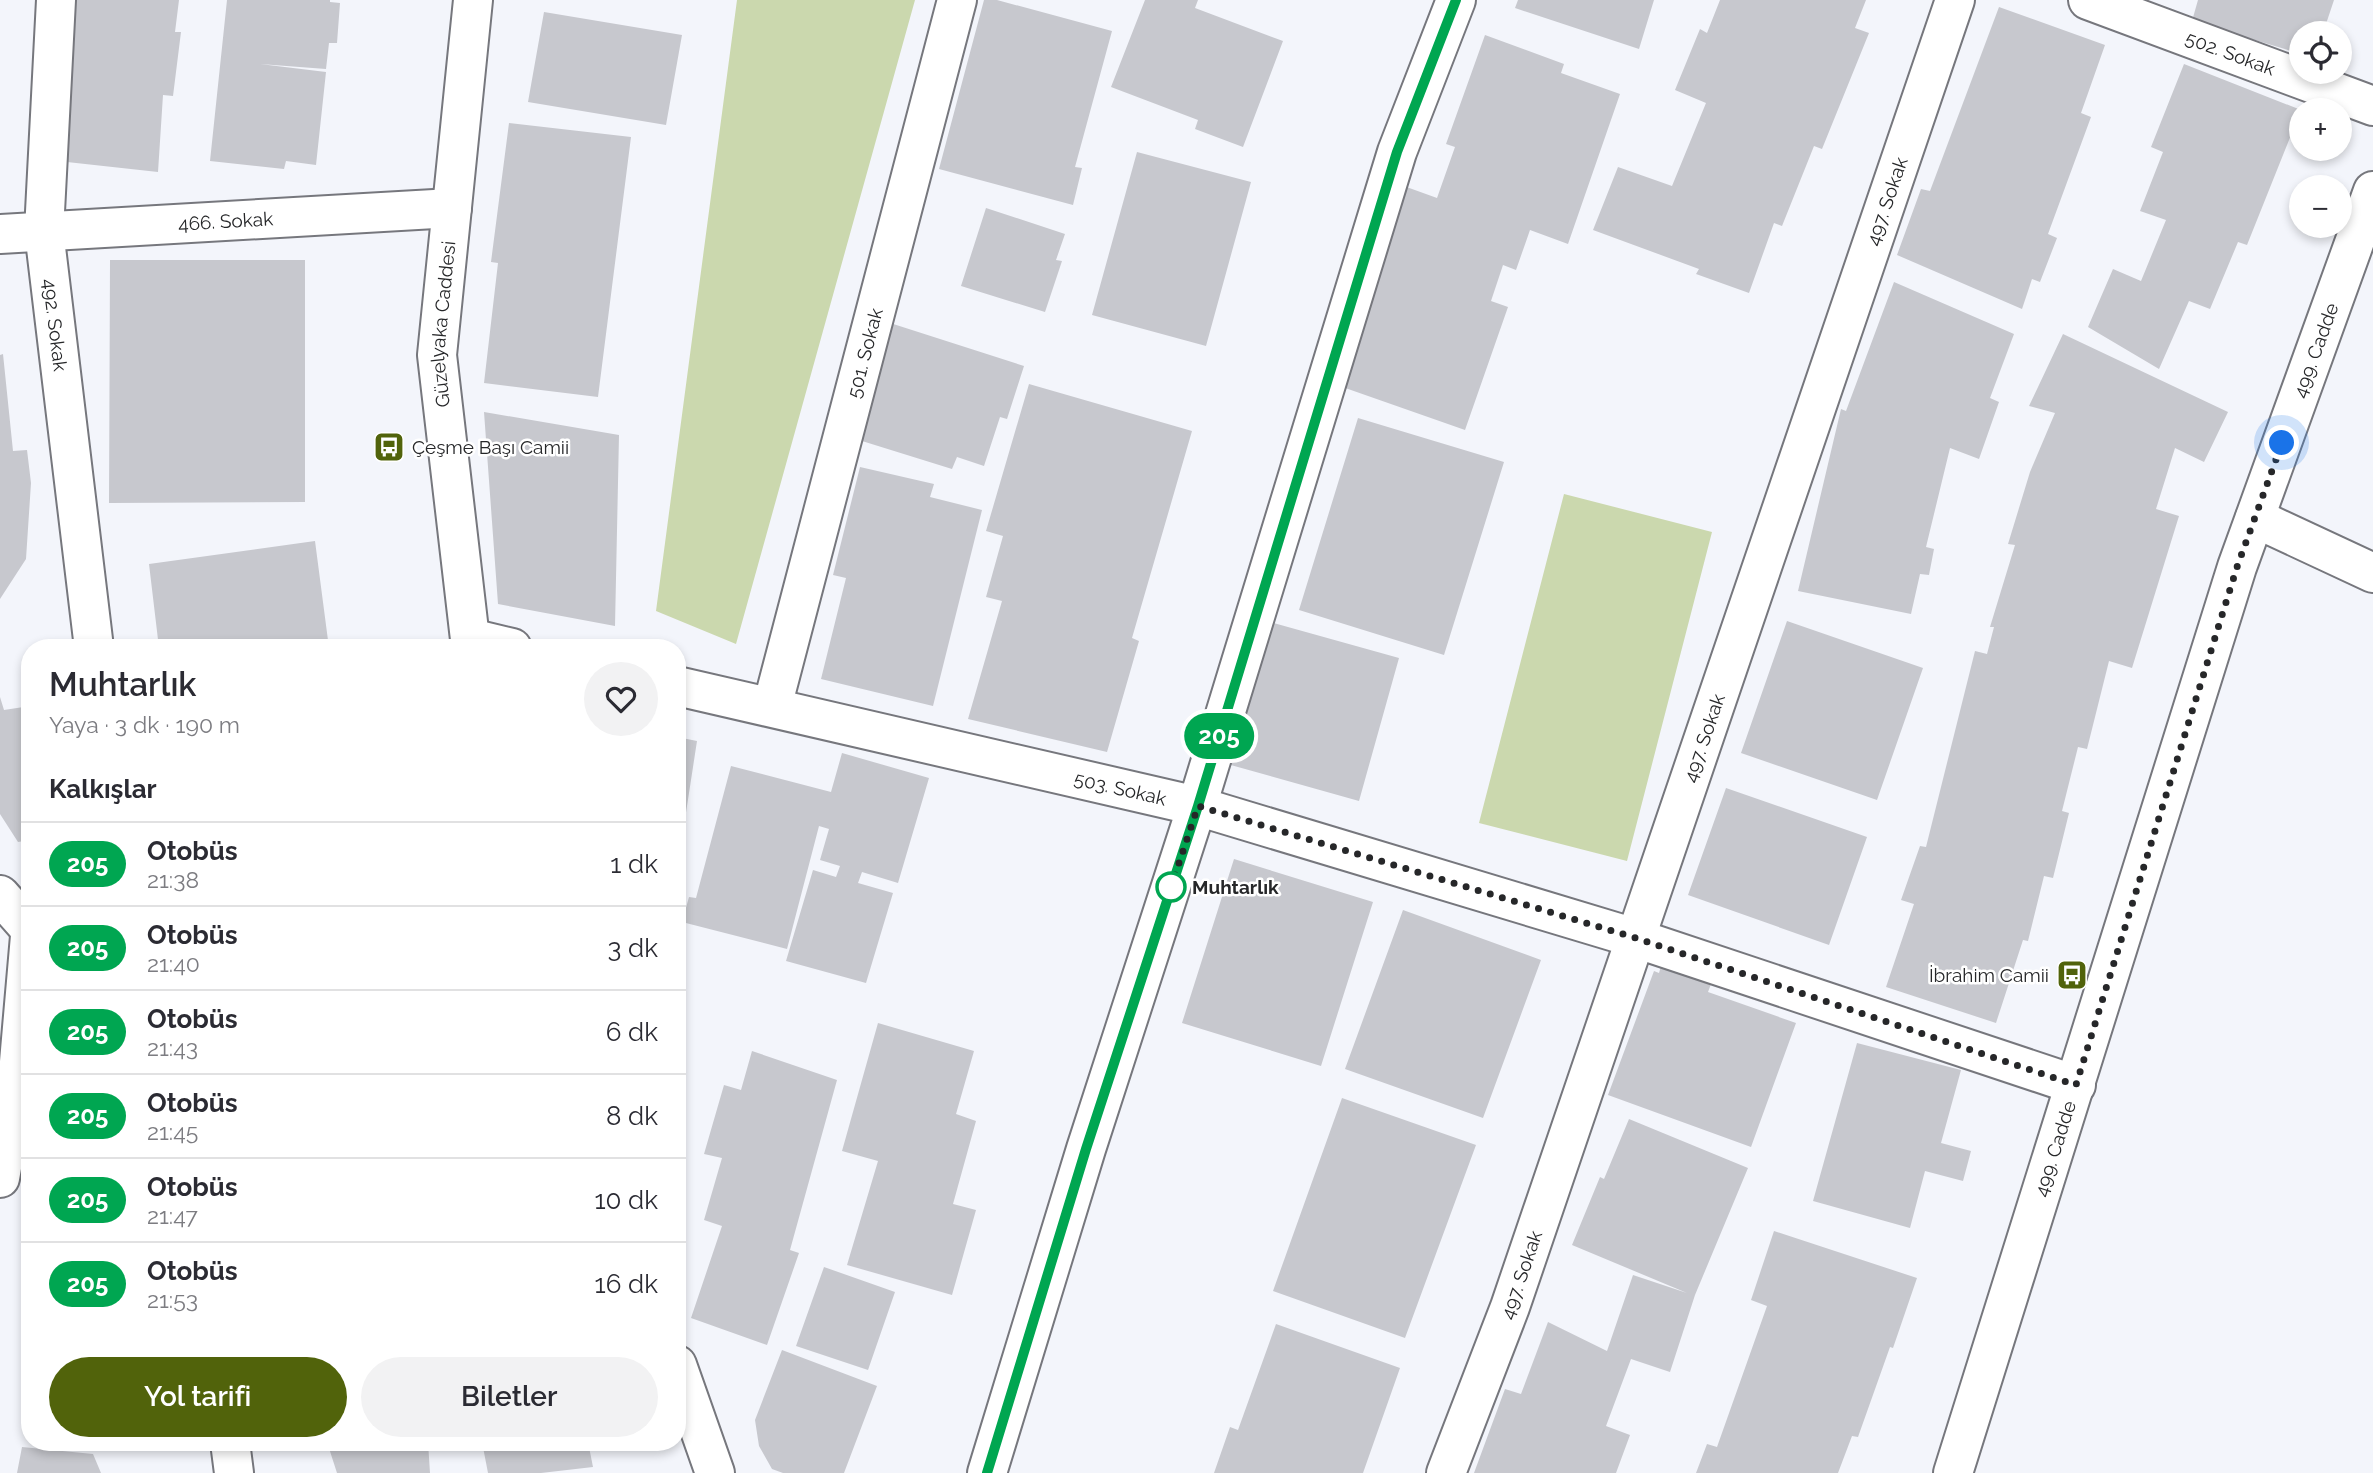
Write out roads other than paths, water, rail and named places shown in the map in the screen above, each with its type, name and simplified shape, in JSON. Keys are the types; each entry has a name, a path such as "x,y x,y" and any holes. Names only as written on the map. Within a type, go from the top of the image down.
{"street":[{"name":"492. Sokak","path":"56,0 44,231 93,639"},
{"name":"Güzelyaka Caddesi","path":"470,639 437,355 473,0"},
{"name":"501. Sokak","path":"772,707 957,0"},
{"path":"987,1473 1086,1149 1198,806 1397,152 1456,0"},
{"name":"497. Sokak","path":"1446,1473 1510,1307 1955,0"},
{"name":"502. Sokak","path":"2088,0 2373,106"},
{"name":"499. Cadde","path":"1953,1473 2237,567 2373,191"},
{"name":"466. Sokak","path":"0,234 452,208"},
{"path":"2255,518 2373,573"},
{"name":"503. Sokak","path":"686,687 1198,806 1636,938 2076,1085"},
{"path":"0,895 21,919"},
{"path":"0,1178 17,1085 21,1039"},
{"path":"686,1390 715,1473"},
{"path":"231,1451 234,1473"}],"place":[{"name":"Çeşme Başı Camii","path":"389,447"},
{"name":"Muhtarlık","path":"1171,887"},
{"name":"İbrahim Camii","path":"2072,975"}]}
